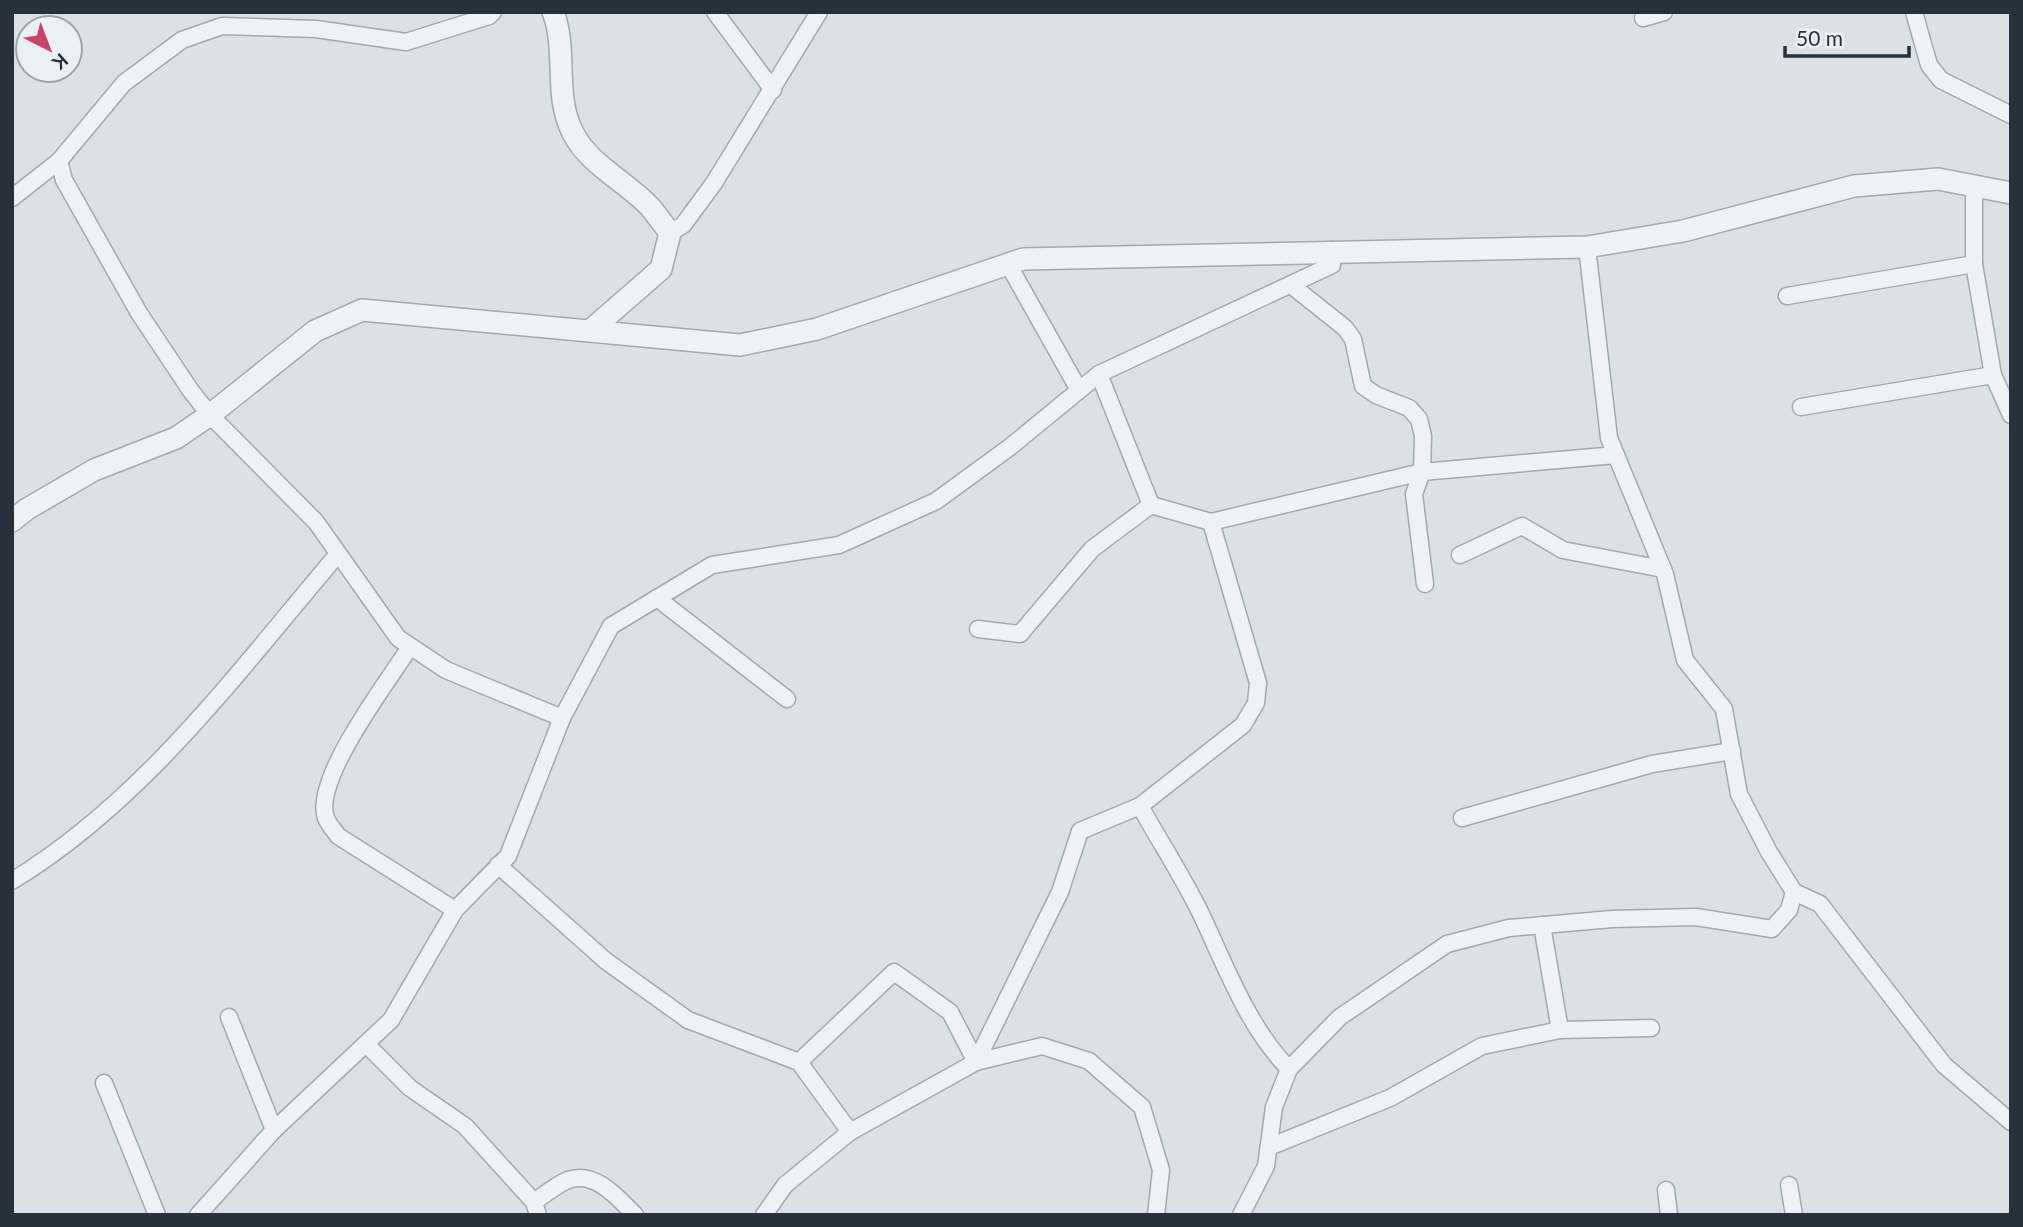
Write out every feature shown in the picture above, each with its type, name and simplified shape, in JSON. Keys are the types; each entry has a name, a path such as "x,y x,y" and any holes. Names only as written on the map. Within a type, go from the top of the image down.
{"street":[{"path":"12,198 59,161 124,83 182,40 222,26 316,29 406,42 489,16 494,12"},
{"path":"553,12 559,28 561,94 573,134 606,171 649,207 670,233"},
{"path":"715,12 773,90"},
{"path":"592,330 661,270 670,233 682,225 714,183 819,12"},
{"path":"1643,18 1664,12"},
{"path":"1914,12 1929,65 1941,80 2011,115"},
{"path":"59,161 64,180 139,313 210,415 316,522 398,638 446,670 562,718"},
{"path":"12,521 27,509 94,470 176,438 210,415 316,331 362,310 740,345 817,328 1023,259 1332,250 1587,247 1683,231 1854,186 1938,179 2011,193"},
{"path":"1974,186 1974,264 1993,375 2011,415"},
{"path":"1587,247 1609,438 1663,569 1685,660 1724,709 1739,794 1769,852 1794,892 1820,904 1944,1065 2011,1122"},
{"path":"198,1215 275,1130 391,1020 455,910 508,856 562,718 611,626 712,565 839,545 936,501 1010,447 1098,374 1332,265 1332,250"},
{"path":"1007,264 1079,390"},
{"path":"1787,296 1974,264"},
{"path":"1291,285 1345,328 1353,339 1363,386 1376,395 1409,408 1419,419 1423,436 1422,472 1414,494 1425,584"},
{"path":"1098,374 1151,505"},
{"path":"1801,407 1993,375"},
{"path":"1151,505 1211,522 1422,472 1616,455"},
{"path":"978,629 1020,634 1092,548 1151,505"},
{"path":"976,1062 1060,892 1080,831 1140,806 1243,725 1256,703 1258,683 1211,522"},
{"path":"1460,555 1522,526 1563,550 1663,569"},
{"path":"12,881 56,854 103,817 188,730 338,554"},
{"path":"657,598 787,699"},
{"path":"410,647 335,764 327,787 325,818 338,836 455,910"},
{"path":"1462,818 1652,764 1732,751"},
{"path":"1140,806 1200,913 1220,958 1263,1038 1289,1069"},
{"path":"498,865 606,961 688,1020 799,1062 850,1132"},
{"path":"1241,1215 1266,1166 1274,1107 1289,1069 1340,1017 1447,944 1509,928 1696,917 1772,929 1789,910 1794,892"},
{"path":"1542,925 1560,1030"},
{"path":"799,1062 894,972 950,1012 976,1062"},
{"path":"229,1017 275,1130"},
{"path":"1269,1147 1390,1098 1482,1046 1560,1030 1651,1028"},
{"path":"366,1044 410,1088 465,1126 536,1208 569,1179 596,1181 612,1191 635,1215"},
{"path":"764,1215 785,1185 850,1132 976,1062 1042,1046 1089,1061 1142,1107 1161,1170 1156,1215"},
{"path":"104,1083 156,1215"},
{"path":"1788,1185 1794,1215"},
{"path":"1666,1190 1669,1215"}]}
